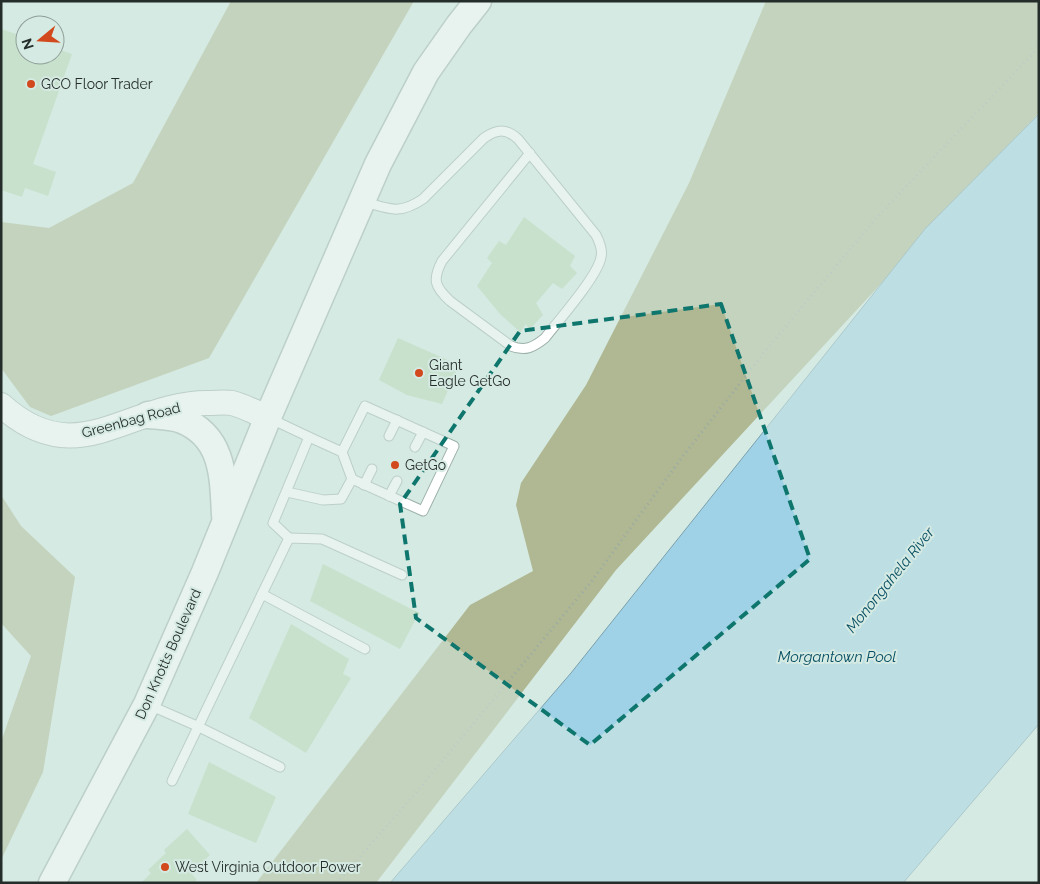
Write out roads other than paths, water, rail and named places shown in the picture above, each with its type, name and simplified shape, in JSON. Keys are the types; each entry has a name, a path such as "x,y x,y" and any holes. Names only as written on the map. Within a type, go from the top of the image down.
{"main road":[{"name":"Don Knotts Boulevard","path":"52,883 147,704 268,417 378,164 426,72 458,25 478,1"},
{"name":"Greenbag Road","path":"1,405 30,426 53,435 85,435 161,410 200,403 232,403 268,417"},
{"path":"148,415 182,420 211,441 219,458 221,468 225,521"}],"lane":[{"path":"362,202 389,209 401,210 411,207 423,199 470,151 492,132 510,132 530,153 596,235 600,242 602,257 593,275 545,338 536,345 519,349 511,346 450,301 436,285 436,272 442,261 530,153"},
{"path":"268,417 342,452 352,479 423,511 454,446 365,406 342,452"},
{"path":"389,436 397,420"},
{"path":"415,446 423,432"},
{"path":"309,437 273,523 289,538 322,539 402,575"},
{"path":"364,485 372,469"},
{"path":"287,492 323,500 341,499 352,479"},
{"path":"389,496 397,480"},
{"path":"172,781 289,538"},
{"path":"262,594 365,649"},
{"path":"147,704 197,726 280,767"}],"water":[{"name":"Morgantown Pool","path":"1039,114 1039,724 903,883 390,883 571,673 925,229"}],"place":[{"name":"GCO Floor Trader","path":"31,84"},
{"name":"Giant Eagle GetGo","path":"419,373"},
{"name":"GetGo","path":"395,465"},
{"name":"West Virginia Outdoor Power","path":"165,867"}],"water label":[{"name":"Monongahela River","path":"890,580"}]}
